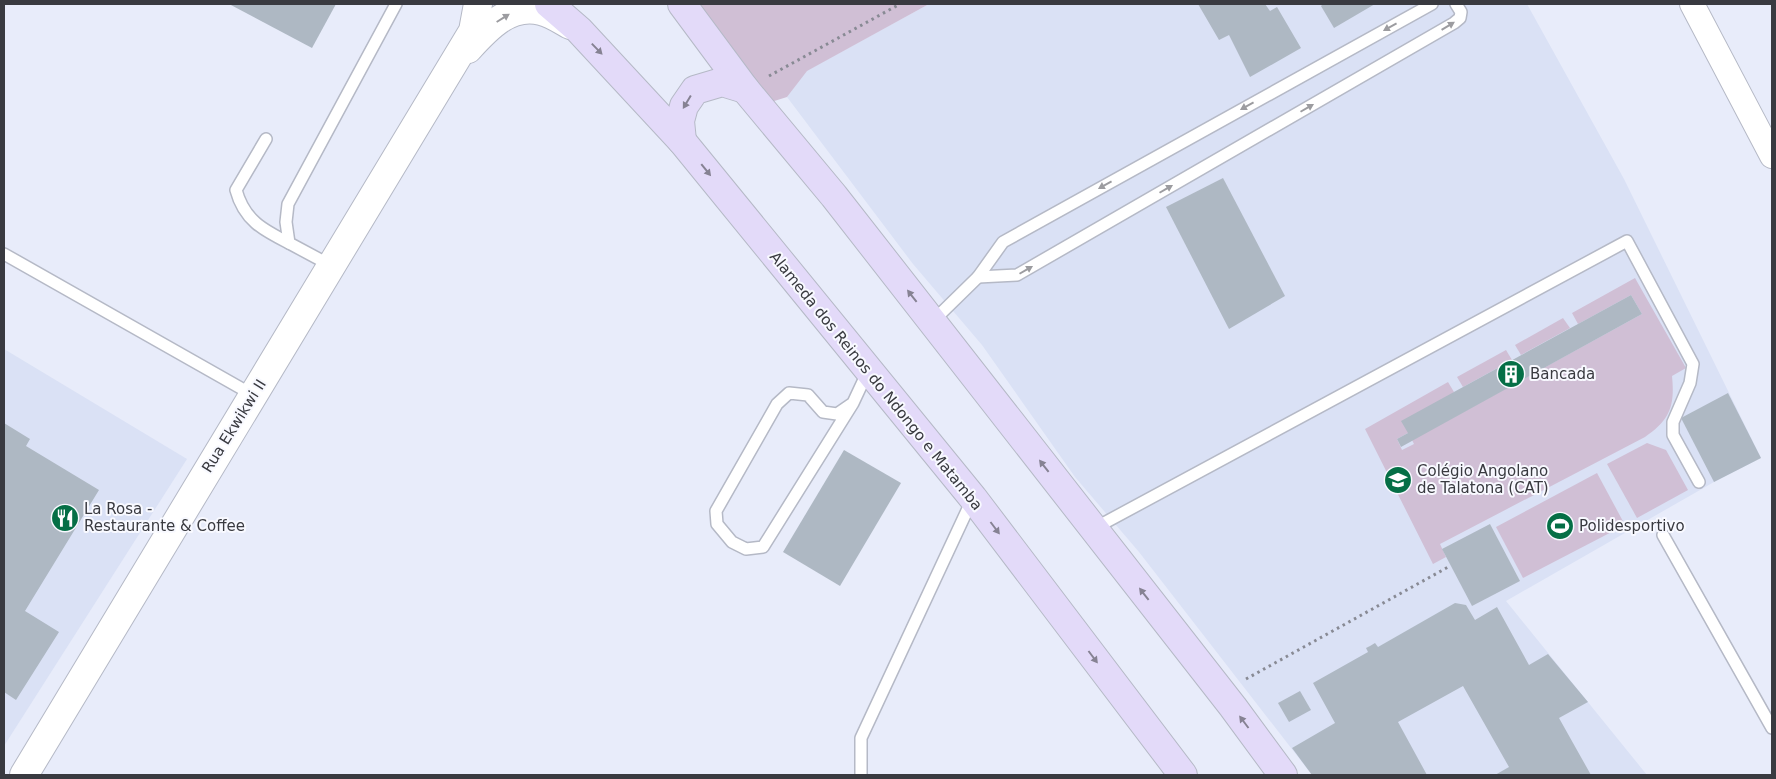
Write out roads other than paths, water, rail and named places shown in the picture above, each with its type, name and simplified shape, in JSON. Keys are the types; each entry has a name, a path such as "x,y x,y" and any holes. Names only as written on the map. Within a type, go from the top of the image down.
{"main road":[{"name":"Alameda dos Reinos do Ndongo e Matamba","path":"549,4 579,30 682,141 973,498 1183,775"},
{"path":"682,4 745,89 834,196 1222,693 1266,763 1283,775"},
{"path":"682,141 680,121 684,106 695,90 722,82 745,89"}],"street":[{"name":"Rua Ekwikwi II","path":"24,775 444,76 473,31 478,4"},
{"path":"1692,4 1772,156"},
{"name":"Rua Ekwikwi II","path":"444,76 487,28 510,14 527,8 544,11 579,30"}],"lane":[{"path":"289,243 286,222 288,204 396,4"},
{"path":"932,322 978,277 1003,242 1432,4"},
{"path":"978,277 1017,275 1026,270 1454,23 1460,18 1461,12 1456,4"},
{"path":"266,139 236,190 243,210 257,225 330,265"},
{"path":"1093,529 1627,241 1693,364 1690,383 1673,422 1673,435 1699,482"},
{"path":"4,254 253,395"},
{"path":"853,403 837,414 823,412 808,395 789,393 777,404 716,511 717,524 732,542 746,549 762,547 853,403 868,371"},
{"path":"861,775 861,738 973,498"},
{"path":"1663,535 1772,728"}],"place":[{"name":"Bancada","path":"1511,374"},
{"name":"Colégio Angolano de Talatona (CAT)","path":"1398,480"},
{"name":"La Rosa - Restaurante & Coffee","path":"65,518"},
{"name":"Polidesportivo","path":"1560,526"}]}
